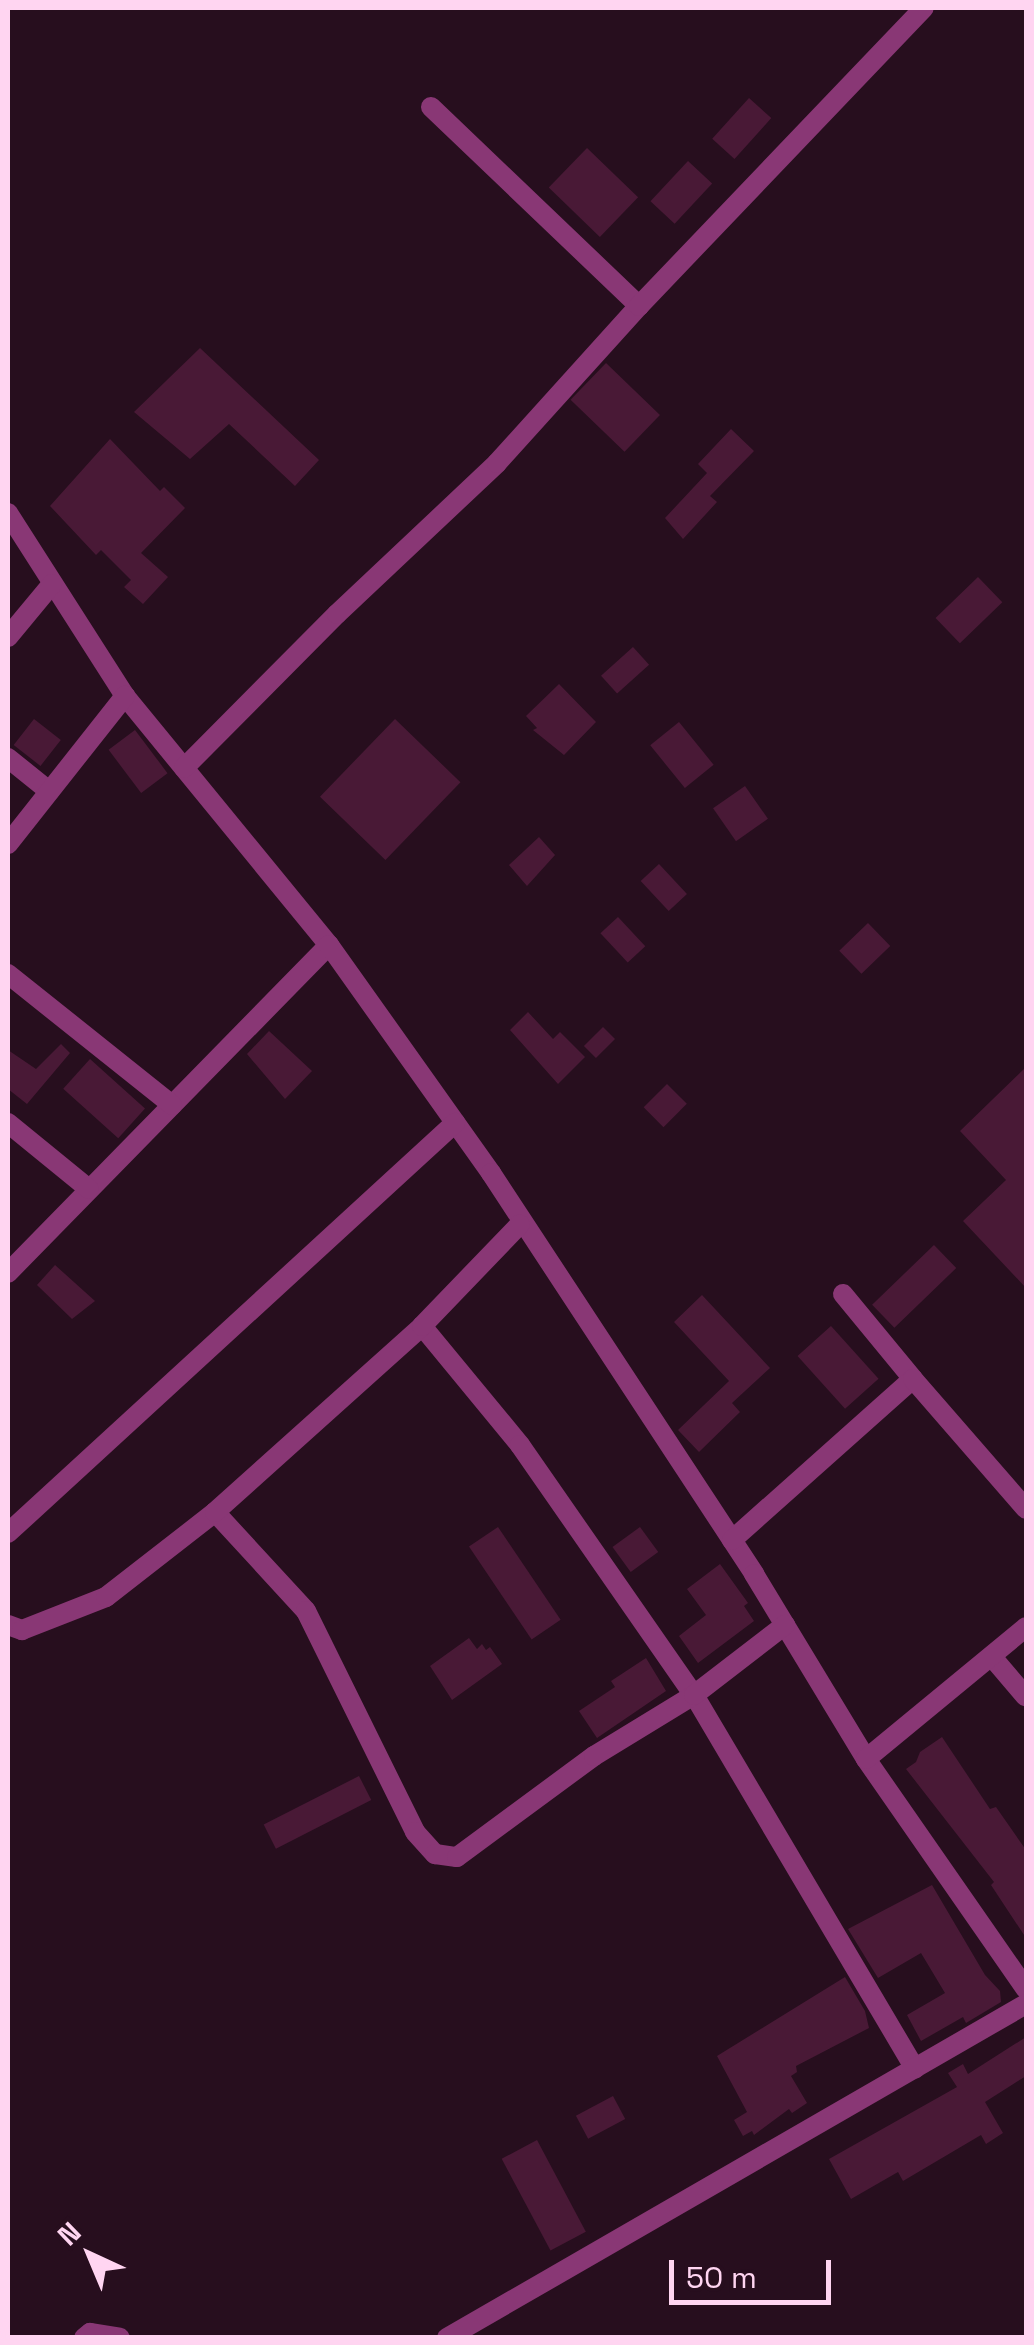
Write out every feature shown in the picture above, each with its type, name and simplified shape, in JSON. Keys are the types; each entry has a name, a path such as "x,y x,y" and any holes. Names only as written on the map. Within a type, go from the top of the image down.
{"street":[{"path":"184,768 337,614 497,463 640,306 924,8"},
{"path":"431,108 640,306"},
{"path":"8,512 125,696 329,945 456,1123 732,1540 866,1759 1026,1988"},
{"path":"8,638 52,584"},
{"path":"8,844 125,696"},
{"path":"8,758 50,791"},
{"path":"8,1272 329,945"},
{"path":"8,974 172,1105"},
{"path":"8,1123 89,1189"},
{"path":"8,1532 456,1123"},
{"path":"8,1625 22,1630 106,1598 215,1512 422,1326 520,1224"},
{"path":"843,1294 1026,1508"},
{"path":"422,1326 520,1445 694,1695 915,2068"},
{"path":"732,1540 913,1379"},
{"path":"215,1512 306,1611 415,1832 435,1854 457,1858 594,1756 694,1695 785,1625"},
{"path":"866,1759 1026,1627"},
{"path":"992,1657 1026,1698"},
{"path":"447,2338 1026,2004"},
{"path":"84,2338 90,2332 120,2338"}],"building":[{"path":"749,98 771,118 734,159 712,139"},
{"path":"587,148 638,197 600,237 549,188"},
{"path":"688,161 712,184 675,224 650,201"},
{"path":"200,348 319,460 295,486 229,424 190,459 134,412"},
{"path":"606,363 660,415 625,452 571,400"},
{"path":"731,429 754,451 710,496 717,502 683,539 665,518 707,473 698,464"},
{"path":"110,439 160,491 164,487 185,508 141,553 168,577 143,604 124,587 131,580 101,550 96,555 50,506"},
{"path":"978,577 1002,602 960,643 936,618"},
{"path":"633,647 649,665 617,694 601,676"},
{"path":"559,684 596,722 564,755 533,730 537,728 526,716"},
{"path":"34,719 61,740 40,766 14,745"},
{"path":"395,719 460,782 385,860 320,797"},
{"path":"679,722 714,765 685,788 650,745"},
{"path":"135,730 167,773 141,793 109,750"},
{"path":"745,786 768,819 736,841 713,808"},
{"path":"539,837 555,855 527,886 509,865"},
{"path":"659,864 687,894 669,911 641,881"},
{"path":"618,917 645,946 628,963 600,933"},
{"path":"868,923 890,946 861,974 839,951"},
{"path":"528,1012 553,1039 560,1032 585,1057 558,1084 510,1030"},
{"path":"603,1027 615,1039 596,1058 584,1046"},
{"path":"269,1031 312,1071 285,1099 247,1054"},
{"path":"61,1044 70,1053 27,1104 8,1089 8,1050 36,1069"},
{"path":"90,1059 145,1109 118,1138 63,1089"},
{"path":"1026,1067 1026,1288 963,1221 1006,1180 960,1131"},
{"path":"667,1084 687,1104 663,1127 644,1107"},
{"path":"934,1245 956,1268 894,1328 872,1305"},
{"path":"55,1265 95,1301 72,1319 37,1285"},
{"path":"702,1295 770,1368 732,1403 740,1412 699,1452 678,1430 729,1381 674,1322"},
{"path":"831,1326 879,1379 845,1409 798,1356"},
{"path":"498,1527 561,1620 532,1639 469,1547"},
{"path":"640,1527 658,1552 631,1572 612,1547"},
{"path":"720,1564 748,1603 744,1606 754,1621 698,1663 679,1636 706,1615 687,1589"},
{"path":"469,1638 477,1649 482,1644 486,1650 490,1647 502,1664 452,1700 430,1666"},
{"path":"646,1658 666,1691 597,1738 579,1711 615,1687 611,1681"},
{"path":"942,1737 990,1809 996,1807 1026,1850 1026,1938 991,1885 994,1882 906,1769 916,1762 920,1752"},
{"path":"359,1776 371,1800 276,1849 264,1825"},
{"path":"932,1885 985,1975 1000,1991 1001,2002 966,2023 963,2017 921,2041 907,2015 945,1993 921,1953 878,1978 848,1929"},
{"path":"845,1977 865,2011 869,2028 796,2066 797,2072 791,2076 807,2103 792,2113 789,2109 754,2135 752,2131 743,2136 734,2120 747,2112 717,2056"},
{"path":"1026,2037 1026,2076 985,2102 1003,2133 986,2144 981,2135 903,2181 898,2172 851,2199 829,2159 957,2087 948,2073 963,2064 968,2074"},
{"path":"613,2096 625,2119 588,2139 576,2116"},
{"path":"537,2140 586,2232 551,2251 502,2159"}]}
